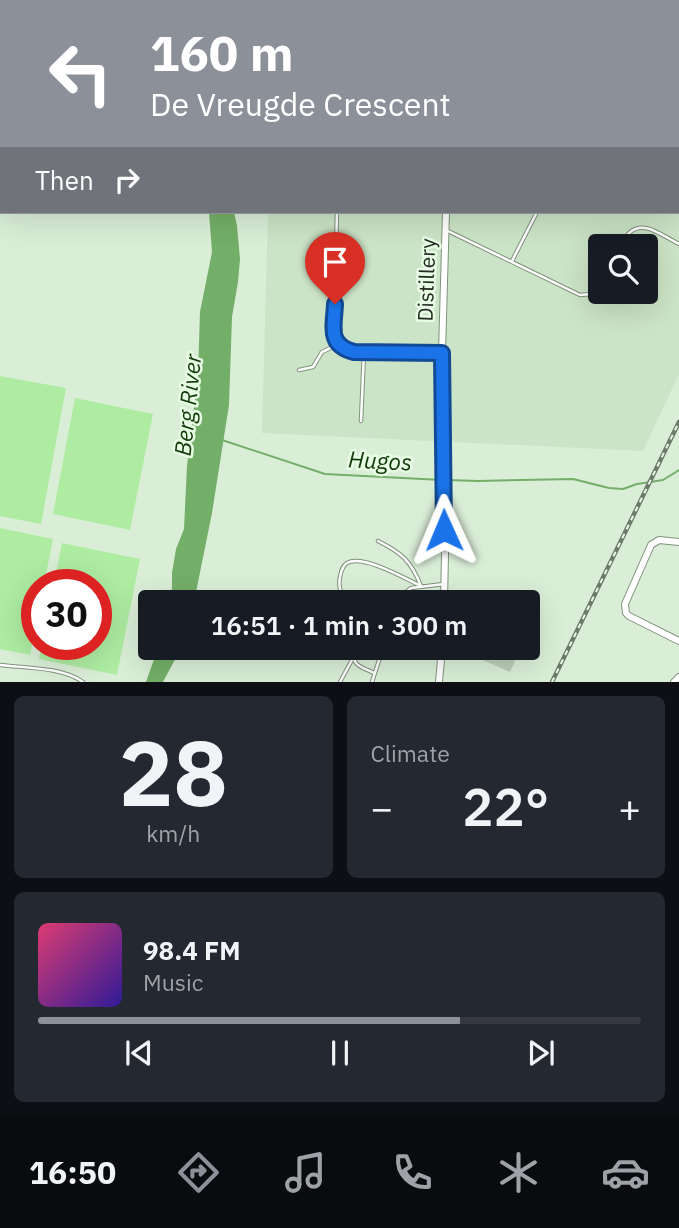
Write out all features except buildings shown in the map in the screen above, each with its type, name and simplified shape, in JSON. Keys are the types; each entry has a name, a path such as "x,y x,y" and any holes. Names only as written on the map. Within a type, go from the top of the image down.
{"street":[{"name":"Distillery","path":"444,590 442,353 446,214"},
{"path":"679,542 659,540 651,545 625,604 629,616 679,641"},
{"path":"439,682 441,660"},
{"path":"674,682 679,677"}],"lane":[{"path":"337,214 334,328 338,344 354,352 442,353"},
{"path":"512,261 536,214"},
{"path":"627,234 637,228 653,230 679,244"},
{"path":"446,230 580,295 588,294"},
{"path":"299,370 313,367 322,352 338,344"},
{"path":"361,421 364,352"},
{"path":"379,541 406,558 421,586"},
{"path":"340,590 341,572 344,565 350,561 373,564 421,586"},
{"path":"408,590 444,584"},
{"path":"340,682 352,660"},
{"path":"354,660 359,666 374,673"},
{"path":"372,682 379,660"},
{"path":"0,665 62,673 83,682"}],"shaded area":[{"path":"209,214 234,214 240,259 232,317 229,405 212,513 196,590 172,590 176,549 184,529 187,466 198,375 200,312 212,252"},
{"path":"268,214 679,214 679,374 643,451 262,433"},
{"path":"0,376 66,388 41,524 0,516"},
{"path":"75,398 153,414 130,530 53,514"},
{"path":"0,528 53,539 47,569 21,569 21,653 0,649"},
{"path":"62,543 140,559 117,675 44,660 112,660 112,569 57,569"},
{"path":"154,660 175,660 163,682 146,682"}],"waterway":[{"name":"Hugos","path":"222,440 325,474 442,480"},
{"name":"Hugos","path":"447,480 573,479 623,489 663,480 679,470"}],"railway":[{"path":"552,682 679,422"}],"route":[{"path":"335,304 335,338 344,349 354,352 442,353 444,530"}],"water label":[{"name":"Berg River","path":"188,405"}]}
